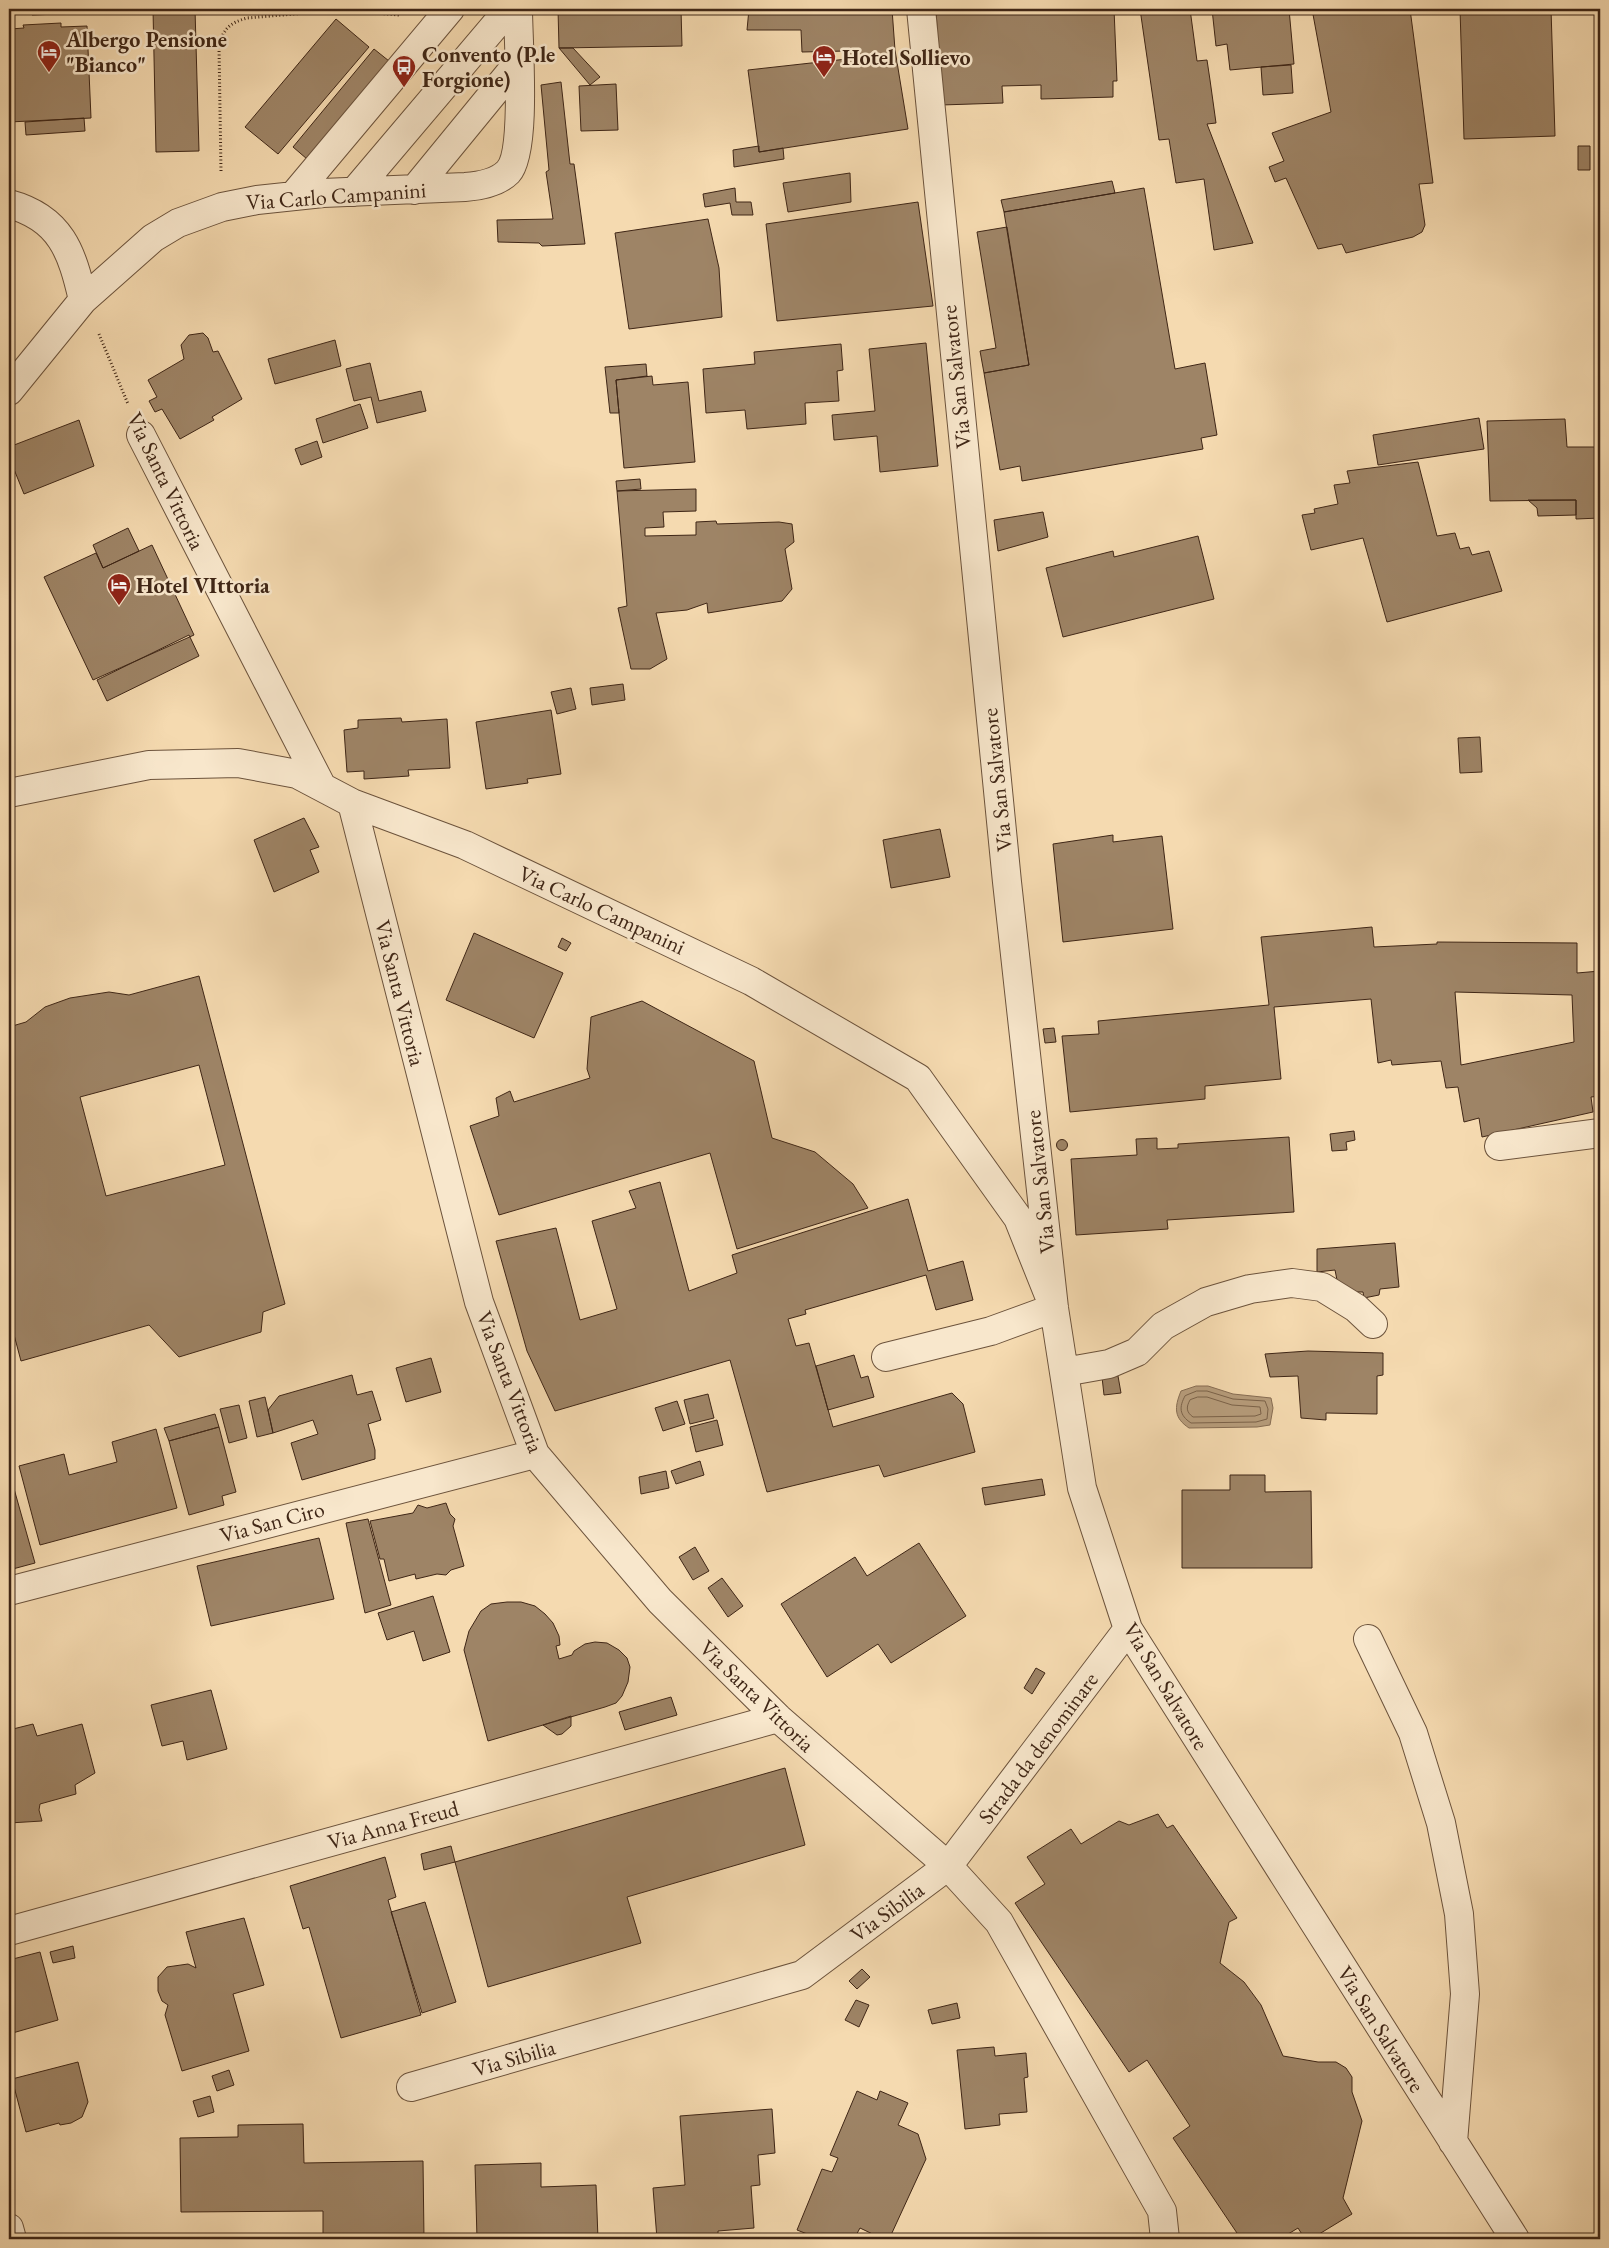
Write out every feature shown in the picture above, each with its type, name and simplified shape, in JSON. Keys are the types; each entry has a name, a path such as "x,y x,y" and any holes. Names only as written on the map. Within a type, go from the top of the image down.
{"street":[{"path":"354,192 509,9"},
{"name":"Via Carlo Campanini","path":"9,391 83,300 153,238 178,223 222,207 256,200 294,195 480,186 499,179 508,171 517,153 518,9"},
{"name":"Via San Salvatore","path":"920,9 1008,892 1054,1308 1082,1488 1128,1629 1515,2239"},
{"path":"294,195 444,16"},
{"path":"414,190 518,63"},
{"path":"9,204 42,217 57,232 67,247 76,268 83,300"},
{"name":"Via Santa Vittoria","path":"141,435 322,787"},
{"name":"Via Carlo Campanini","path":"9,793 148,765 238,763 297,774 352,803 465,845 752,981 918,1078 1018,1218 1054,1308"},
{"name":"Via Santa Vittoria","path":"352,803 480,1302 535,1454 660,1601 778,1718 948,1866"},
{"path":"1499,1146 1600,1133"},
{"path":"1064,1372 1110,1364 1137,1352 1163,1326 1206,1302 1250,1289 1292,1283 1322,1287 1356,1308 1373,1324"},
{"path":"886,1357 991,1331 1054,1308"},
{"name":"Via San Ciro","path":"9,1591 535,1454"},
{"name":"Strada da denominare","path":"948,1866 1128,1629"},
{"path":"1368,1639 1413,1734 1441,1823 1459,1914 1465,1994 1453,2142"},
{"name":"Via Anna Freud","path":"9,1931 778,1718"},
{"name":"Via Sibilia","path":"411,2087 802,1975 948,1866 999,1922 1162,2211 1165,2239"},
{"path":"9,2228 12,2239"}],"path":[{"path":"222,207 219,48 221,35 226,27 234,21 247,18 342,10 444,16"},
{"name":"Via Santa Vittoria","path":"98,332 141,435"}],"water":[{"path":"1196,1386 1208,1386 1233,1394 1271,1398 1273,1408 1270,1425 1257,1427 1189,1428 1180,1420 1176,1408 1181,1391"}],"building":[{"path":"31,9 87,9 87,13 32,15"},
{"path":"153,9 195,9 199,151 156,152"},
{"path":"558,9 681,9 682,46 559,48"},
{"name":"Hotel Sollievo","path":"749,9 892,9 895,50 908,129 759,152 748,70 847,59 846,51 802,52 801,30 747,30"},
{"path":"936,9 1114,9 1117,81 1113,81 1113,97 1041,99 1041,85 1002,86 1003,103 941,105"},
{"path":"1140,9 1190,9 1197,61 1207,60 1210,80 1216,123 1207,124 1253,243 1214,250 1204,179 1176,183 1169,139 1159,140"},
{"path":"1212,9 1289,9 1294,64 1230,70 1227,44 1216,46"},
{"path":"1312,9 1410,9 1433,183 1419,184 1425,225 1422,232 1413,237 1346,253 1342,244 1318,249 1286,178 1275,182 1269,167 1284,161 1272,133 1331,112"},
{"path":"1460,9 1551,9 1555,136 1464,139"},
{"name":"Albergo Pensione \"Bianco\"","path":"9,12 10,29 24,28 23,25 61,23 61,27 87,26 91,118 9,122"},
{"path":"336,19 369,47 278,154 245,127"},
{"path":"559,48 573,48 600,77 590,85"},
{"path":"374,49 389,61 307,159 293,147"},
{"path":"1291,65 1293,93 1263,95 1261,67"},
{"path":"561,82 570,164 574,164 585,244 542,246 539,243 498,242 497,220 553,219 546,172 549,170 541,85"},
{"path":"616,84 618,130 581,131 579,86"},
{"path":"84,118 85,131 26,135 25,122"},
{"path":"759,146 759,152 783,148 784,159 734,167 733,150"},
{"path":"1578,146 1590,146 1590,170 1578,170"},
{"path":"850,173 851,202 788,212 783,183"},
{"path":"1112,181 1115,193 1004,212 1001,200"},
{"path":"735,188 736,202 751,202 753,215 732,215 730,203 705,207 703,194"},
{"path":"1144,188 1175,369 1205,363 1217,435 1201,438 1203,449 1022,481 1020,466 1000,470 984,373 1029,365 1004,212"},
{"path":"918,202 933,306 777,321 766,224"},
{"path":"708,219 719,268 722,317 629,329 615,233"},
{"path":"1007,227 1029,365 984,373 980,351 996,348 977,232"},
{"path":"203,333 208,338 213,352 218,351 242,399 212,417 214,420 180,439 162,409 155,412 149,401 157,397 148,380 184,359 181,345 189,335"},
{"path":"335,340 341,366 275,384 268,359"},
{"path":"926,343 938,466 880,472 877,436 834,440 832,415 875,411 869,349"},
{"path":"841,344 843,370 837,371 839,401 805,403 806,424 747,429 745,410 706,413 703,369 755,364 754,352"},
{"path":"370,363 379,401 421,391 426,411 377,423 371,397 354,401 346,369"},
{"path":"646,364 647,376 616,380 619,413 610,413 605,367"},
{"path":"652,376 653,385 688,382 695,462 624,468 616,380"},
{"path":"360,404 368,428 323,443 316,419"},
{"path":"1479,418 1484,449 1378,465 1373,435"},
{"path":"1565,419 1567,447 1600,447 1600,518 1576,519 1576,500 1490,501 1487,421"},
{"path":"79,420 94,466 24,494 9,457 9,447"},
{"path":"317,441 322,457 301,465 295,449"},
{"path":"1418,462 1437,536 1455,533 1460,549 1469,547 1472,555 1489,551 1502,591 1387,622 1363,538 1311,550 1302,515 1315,513 1314,509 1338,504 1334,485 1350,483 1347,471"},
{"path":"640,479 641,489 617,491 616,481"},
{"path":"696,489 696,511 663,512 664,527 645,528 645,536 696,535 696,522 716,521 717,524 779,522 792,524 794,542 785,549 792,589 782,601 708,613 707,603 687,610 656,613 667,659 650,669 631,669 618,608 627,606 617,491"},
{"path":"1528,500 1576,500 1576,515 1538,516 1537,508"},
{"path":"1043,512 1048,537 998,551 994,520"},
{"path":"128,528 139,551 103,568 93,545"},
{"path":"1198,536 1214,599 1063,637 1046,568 1113,551 1114,557"},
{"name":"Hotel VIttoria","path":"152,545 194,635 93,680 44,577 96,553 103,568"},
{"path":"189,635 199,656 107,701 97,680"},
{"path":"623,684 625,700 592,705 590,688"},
{"path":"571,688 576,709 557,714 551,692"},
{"path":"551,710 561,774 527,779 528,783 486,789 476,722"},
{"path":"401,718 402,722 447,719 450,768 408,770 409,776 364,779 364,771 347,772 344,730 358,728 358,720"},
{"path":"1480,737 1482,772 1460,773 1458,738"},
{"path":"304,818 319,847 310,850 319,872 274,892 254,840"},
{"path":"940,829 950,877 891,888 883,840"},
{"path":"1113,835 1113,842 1162,836 1173,929 1063,942 1053,844"},
{"path":"1372,927 1374,947 1437,944 1437,942 1577,943 1577,973 1600,971 1600,1096 1591,1097 1593,1112 1482,1137 1479,1118 1464,1122 1458,1087 1446,1088 1441,1061 1392,1065 1391,1060 1378,1063 1371,999 1274,1007 1281,1079 1205,1086 1205,1099 1070,1112 1062,1036 1099,1034 1098,1021 1269,1005 1261,937","holes":["1455,992 1572,995 1574,1042 1461,1065"]},
{"path":"474,933 563,973 534,1038 446,1000"},
{"path":"562,938 571,943 566,951 558,947"},
{"path":"199,976 285,1304 263,1312 261,1332 179,1357 149,1325 21,1361 9,1316 9,1306 13,1304 9,1294 9,1027 26,1022 45,1007 70,998 109,992 129,995","holes":["199,1065 225,1165 106,1196 80,1097"]},
{"path":"642,1001 754,1061 772,1138 815,1152 853,1184 868,1208 737,1249 710,1153 499,1215 470,1126 499,1116 496,1098 510,1091 514,1102 590,1078 587,1069 591,1017"},
{"path":"1054,1028 1056,1042 1045,1043 1043,1029"},
{"path":"1354,1131 1355,1140 1346,1142 1347,1150 1332,1151 1330,1134"},
{"path":"1289,1137 1294,1212 1167,1220 1168,1229 1076,1235 1071,1159 1137,1155 1136,1139 1157,1138 1157,1149 1178,1148 1178,1144"},
{"path":"1060,1140 1064,1140 1067,1145 1066,1149 1060,1150 1057,1147 1057,1143"},
{"path":"660,1182 689,1291 737,1273 732,1255 908,1199 928,1271 963,1261 973,1300 936,1310 926,1275 805,1310 806,1314 788,1319 796,1346 809,1343 833,1427 952,1393 963,1404 975,1452 884,1477 879,1465 767,1492 730,1360 555,1411 527,1351 496,1241 556,1228 580,1320 617,1309 592,1221 636,1208 629,1191"},
{"path":"1395,1243 1399,1287 1380,1289 1379,1295 1364,1298 1363,1292 1352,1292 1338,1285 1335,1270 1317,1272 1317,1249"},
{"path":"1308,1351 1383,1353 1383,1375 1377,1376 1377,1414 1326,1413 1326,1420 1301,1418 1298,1376 1270,1377 1265,1354"},
{"path":"854,1355 861,1378 868,1376 874,1397 828,1410 816,1366"},
{"path":"431,1358 441,1392 406,1402 396,1368"},
{"path":"352,1375 357,1395 372,1391 381,1420 368,1424 375,1450 375,1459 302,1480 291,1443 318,1434 313,1420 273,1433 268,1410 279,1396"},
{"path":"1118,1376 1121,1393 1104,1395 1102,1377"},
{"path":"708,1394 714,1418 690,1424 684,1400"},
{"path":"265,1397 273,1433 257,1437 249,1401"},
{"path":"677,1401 685,1424 663,1431 655,1408"},
{"path":"239,1405 247,1438 229,1443 220,1409"},
{"path":"215,1414 219,1427 169,1441 164,1428"},
{"path":"717,1420 723,1445 696,1452 690,1427"},
{"path":"219,1427 236,1492 222,1496 224,1505 189,1515 169,1441"},
{"path":"156,1429 177,1508 40,1545 19,1466 64,1454 69,1475 117,1462 112,1442"},
{"path":"700,1461 704,1475 676,1484 671,1471"},
{"path":"9,1471 35,1563 9,1570"},
{"path":"666,1471 669,1488 641,1494 639,1477"},
{"path":"1230,1475 1265,1475 1265,1492 1311,1491 1312,1568 1182,1568 1182,1490 1230,1490"},
{"path":"1042,1479 1045,1495 985,1505 982,1488"},
{"path":"446,1503 450,1514 455,1519 453,1526 464,1566 451,1570 446,1575 437,1574 416,1579 415,1574 389,1581 384,1559 380,1559 370,1521 413,1513 418,1505 427,1508"},
{"path":"368,1519 391,1605 365,1613 346,1523"},
{"path":"319,1538 334,1599 211,1626 197,1566"},
{"path":"919,1543 966,1616 891,1663 878,1644 827,1677 781,1604 855,1557 867,1576"},
{"path":"695,1547 709,1571 693,1580 679,1557"},
{"path":"722,1578 743,1606 728,1617 708,1588"},
{"path":"433,1596 450,1652 423,1661 414,1631 387,1640 378,1613"},
{"path":"521,1602 535,1606 545,1614 553,1623 559,1636 560,1645 556,1646 559,1659 572,1655 574,1651 585,1644 595,1642 607,1643 619,1650 627,1658 630,1667 628,1682 622,1696 616,1703 488,1741 464,1650 469,1631 481,1611 491,1604"},
{"path":"1036,1668 1045,1673 1032,1694 1024,1688"},
{"path":"211,1690 227,1749 187,1760 183,1741 162,1746 151,1705"},
{"path":"671,1697 677,1715 625,1730 619,1712"},
{"path":"571,1716 571,1726 562,1734 557,1735 543,1725"},
{"path":"33,1724 37,1736 82,1724 95,1773 75,1785 76,1794 40,1804 39,1810 42,1821 9,1823 9,1730"},
{"path":"785,1768 805,1845 627,1897 641,1943 488,1987 455,1862"},
{"path":"1158,1814 1167,1828 1173,1825 1237,1918 1229,1922 1220,1963 1244,1982 1261,2005 1283,2056 1318,2062 1336,2062 1346,2068 1352,2077 1352,2092 1362,2121 1343,2198 1352,2214 1311,2239 1305,2239 1298,2228 1280,2239 1241,2239 1173,2138 1190,2126 1147,2060 1129,2072 1015,1903 1045,1884 1027,1857 1071,1829 1081,1844 1119,1821 1129,1825"},
{"path":"451,1846 455,1862 424,1870 421,1854"},
{"path":"385,1857 396,1897 388,1900 421,2015 341,2038 309,1927 303,1929 290,1886"},
{"path":"425,1902 456,2002 422,2013 391,1912"},
{"path":"244,1918 264,1985 233,1994 249,2051 182,2071 165,2015 168,2005 162,2001 158,1991 158,1977 167,1967 188,1964 196,1968 186,1932"},
{"path":"73,1946 75,1958 53,1963 50,1952"},
{"path":"40,1952 58,2020 9,2034 9,1960"},
{"path":"862,1969 870,1977 857,1989 849,1981"},
{"path":"856,2000 869,2005 859,2027 845,2020"},
{"path":"957,2003 960,2018 932,2024 928,2010"},
{"path":"994,2047 995,2056 1026,2053 1028,2077 1024,2078 1027,2112 999,2114 1000,2125 965,2129 957,2050"},
{"path":"78,2062 88,2102 82,2117 71,2123 60,2125 59,2123 26,2132 12,2079"},
{"path":"229,2070 234,2085 217,2091 212,2076"},
{"path":"857,2091 877,2100 880,2091 908,2103 898,2125 918,2134 926,2159 891,2235 883,2239 860,2228 854,2239 820,2239 797,2230 822,2169 832,2172 838,2158 830,2155"},
{"path":"210,2096 214,2112 198,2117 193,2101"},
{"path":"772,2109 775,2153 758,2155 760,2185 751,2186 754,2228 718,2231 718,2239 657,2239 653,2188 685,2185 680,2116"},
{"path":"303,2124 304,2163 423,2161 424,2239 323,2239 323,2211 181,2212 180,2138 238,2137 238,2125"},
{"path":"541,2163 541,2187 596,2185 598,2239 477,2239 475,2165"}],"place":[{"name":"Albergo Pensione \"Bianco\"","path":"49,73"},
{"name":"Hotel Sollievo","path":"824,78"},
{"name":"Convento (P.le Forgione)","path":"404,88"},
{"name":"Hotel VIttoria","path":"119,606"}]}
